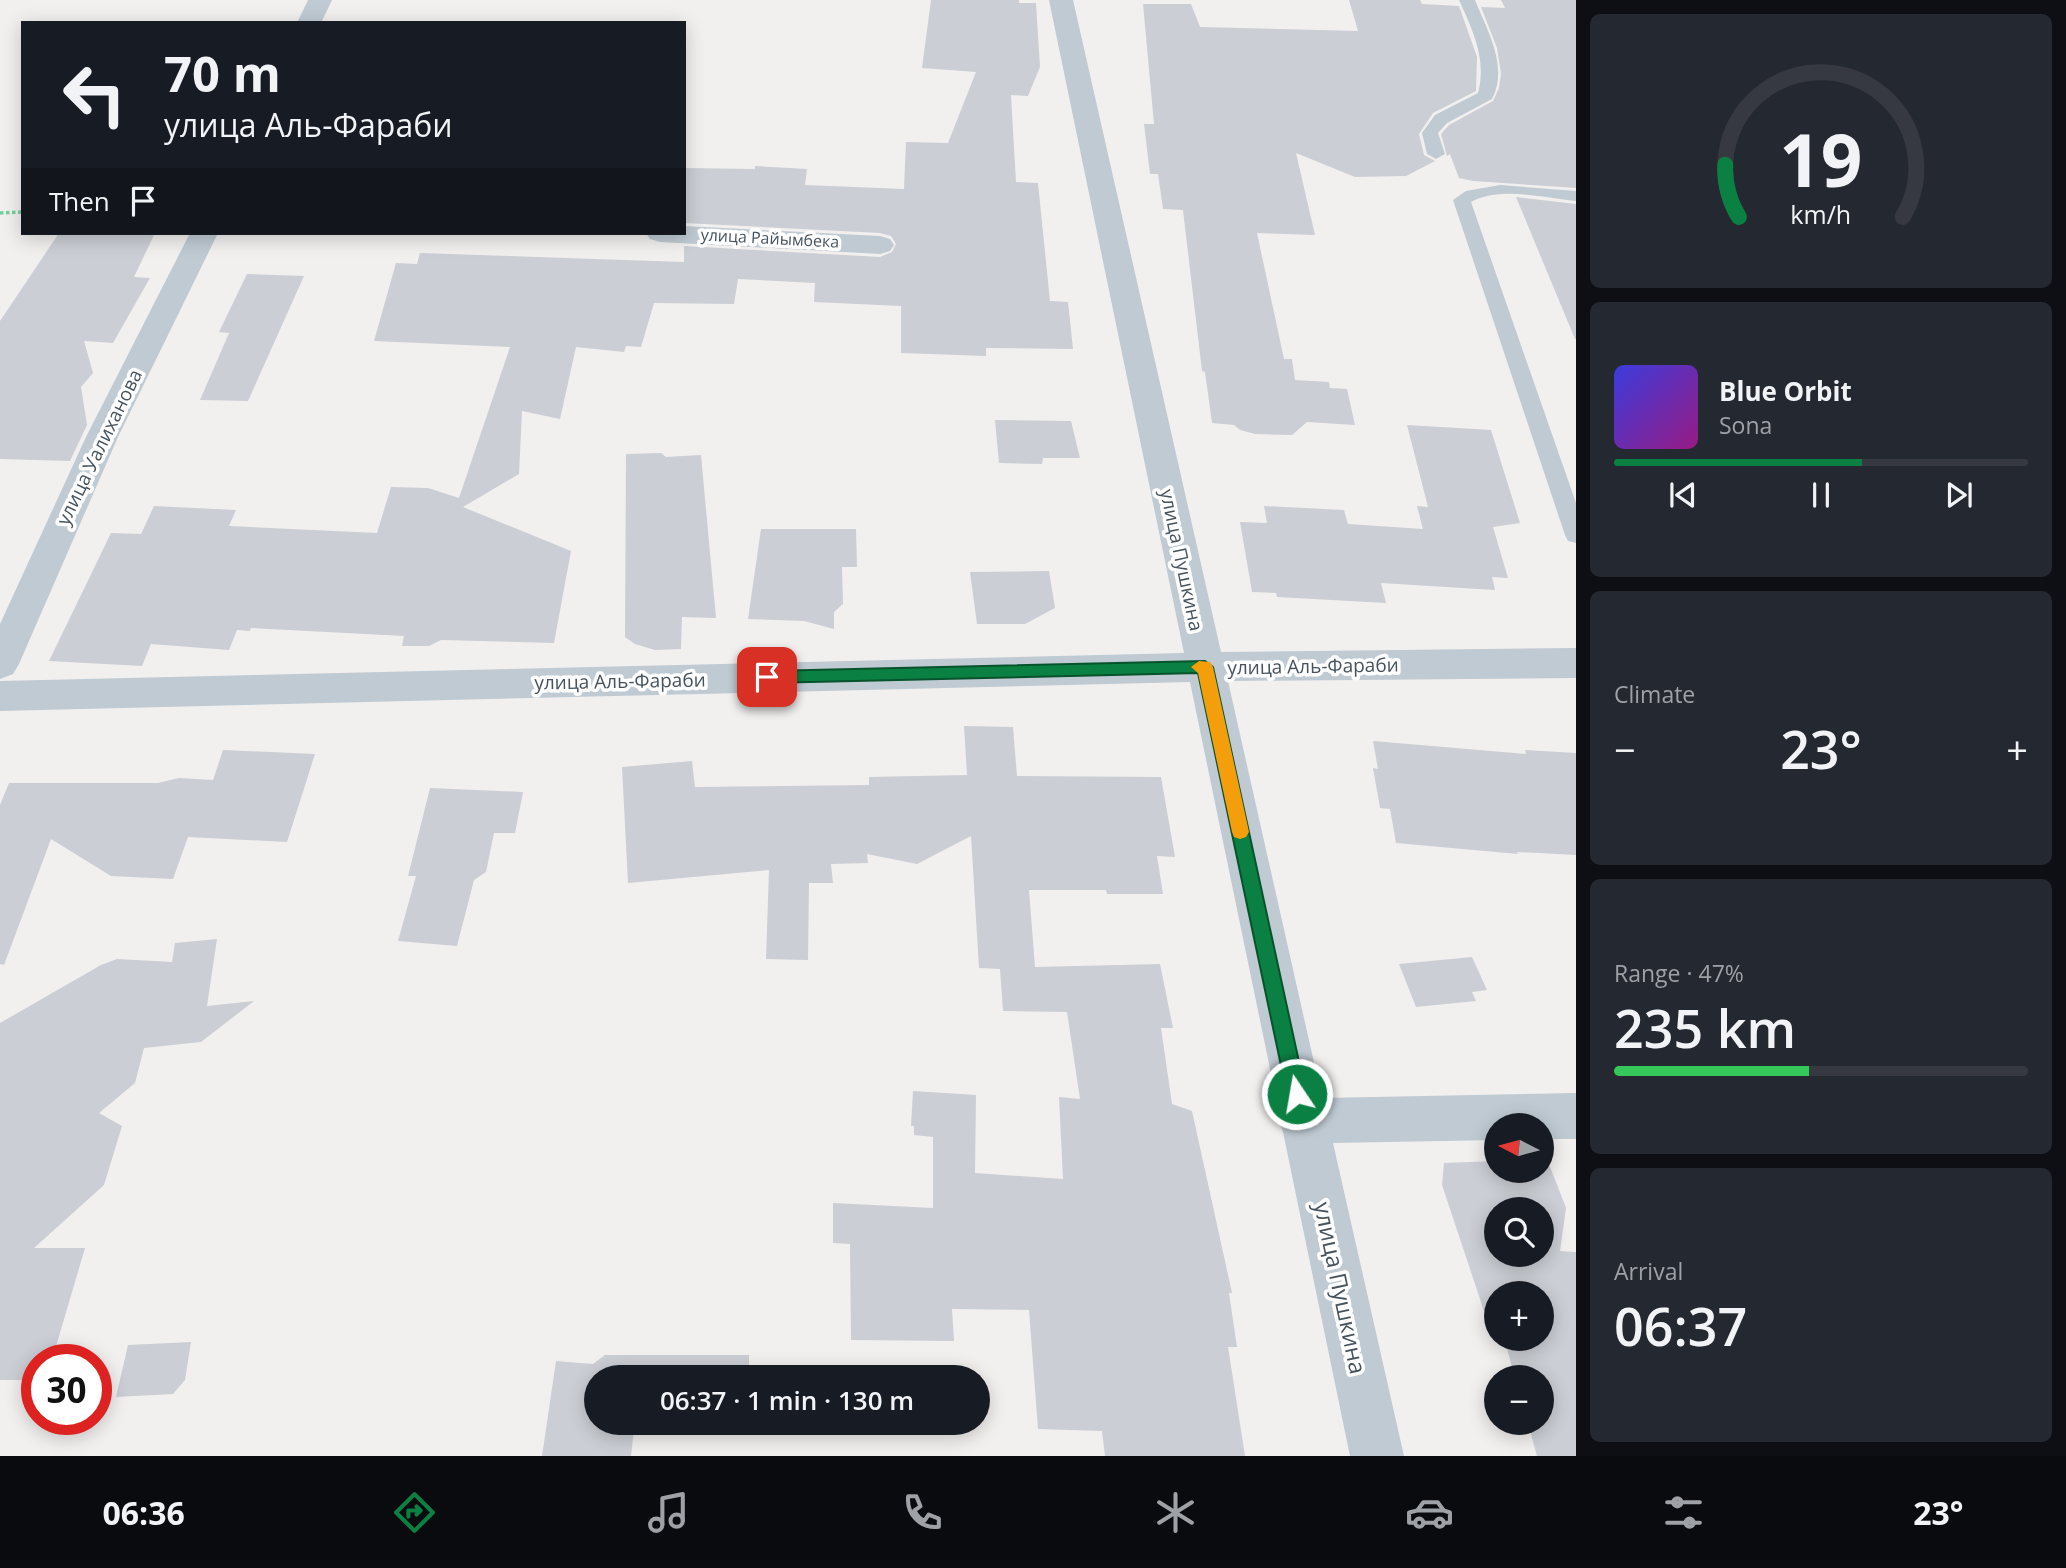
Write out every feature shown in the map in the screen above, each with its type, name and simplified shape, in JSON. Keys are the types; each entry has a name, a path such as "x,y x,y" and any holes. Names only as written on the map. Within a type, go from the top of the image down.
{"street":[{"path":"310,21 320,0"},
{"name":"улица Пушкина","path":"1061,0 1302,1121 1377,1456"},
{"name":"улица Райымбека","path":"686,234 880,245"},
{"name":"улица Уалиханова","path":"0,664 102,437 203,235"},
{"name":"улица Аль-Фараби","path":"0,696 1205,667 1576,663"},
{"path":"1302,1121 1576,1116"}],"lane":[{"path":"1436,155 1430,133 1441,119 1486,96 1492,77 1490,55 1467,0"},
{"path":"1576,196 1487,190 1470,193 1462,200 1576,535"}],"path":[{"path":"0,213 21,212"}],"building":[{"path":"931,0 1019,0 1019,3 1036,3 1040,67 1028,96 1011,95 1016,182 1038,183 1050,301 1068,302 1073,349 986,348 986,356 901,353 901,306 814,302 815,283 738,279 734,304 654,303 641,347 626,346 624,352 576,347 560,419 522,411 519,474 463,507 571,551 554,643 441,640 429,646 402,646 404,636 251,628 250,631 237,630 229,650 151,644 142,666 49,661 111,533 141,534 154,506 236,510 229,526 377,533 391,487 428,488 459,498 510,347 374,341 396,263 417,264 420,253 684,262 684,246 880,257 892,252 896,244 891,236 880,233 686,223 686,168 755,169 755,166 807,169 805,185 904,189 906,142 948,143 976,72 922,68"},
{"path":"1349,0 1420,0 1422,4 1459,6 1477,57 1476,91 1433,113 1419,134 1424,155 1435,161 1406,176 1355,177 1296,153 1315,235 1257,233 1284,359 1292,359 1295,380 1329,382 1330,388 1347,389 1355,425 1307,422 1292,435 1255,434 1240,430 1234,425 1212,423 1205,372 1202,371 1183,210 1163,209 1158,174 1150,174 1144,124 1154,124 1143,4 1191,4 1200,27 1358,31"},
{"path":"1501,0 1576,0 1576,188 1459,178 1450,154 1447,156 1441,134 1449,125 1493,101 1499,88 1501,74 1497,48 1481,7 1505,8"},
{"path":"1516,197 1576,204 1576,339 1575,339"},
{"path":"58,235 154,235 134,277 150,278 113,343 84,341 93,373 81,387 87,425 70,461 0,459 0,321"},
{"path":"247,274 304,276 248,401 200,400 229,333 219,332"},
{"path":"995,420 1071,421 1080,458 1043,458 1042,464 999,463"},
{"path":"1407,425 1491,430 1520,523 1493,527 1508,578 1492,577 1495,590 1381,583 1386,603 1277,597 1276,593 1252,592 1240,522 1267,523 1264,506 1344,510 1348,524 1423,529 1417,506 1428,507"},
{"path":"661,453 666,457 701,455 716,618 682,617 681,649 655,650 635,644 625,637 626,454"},
{"path":"761,529 856,529 857,567 842,567 843,604 834,612 834,629 804,621 748,619"},
{"path":"1049,571 1055,608 1025,624 977,624 970,572"},
{"path":"964,726 1013,727 1017,776 1161,777 1175,857 1157,856 1163,894 1107,894 1106,890 1029,890 1035,967 1160,964 1173,1028 1161,1028 1172,1104 1192,1111 1232,1293 1229,1293 1237,1347 1228,1347 1245,1456 1105,1456 1102,1431 1038,1429 1029,1310 952,1309 954,1341 851,1340 850,1244 833,1243 833,1203 933,1208 933,1137 914,1135 914,1126 911,1126 913,1091 976,1095 975,1173 1063,1179 1059,1097 1080,1099 1067,1012 1003,1011 1000,969 979,968 971,836 917,864 867,854 868,863 831,864 833,883 809,883 808,960 766,959 769,870 628,883 622,767 692,761 695,787 869,785 869,777 967,775"},
{"path":"1373,741 1526,754 1525,750 1576,753 1576,855 1517,852 1518,854 1396,843 1390,809 1380,808 1373,768 1378,769"},
{"path":"223,750 315,754 287,842 188,837 173,879 111,876 51,839 4,965 0,964 0,805 9,783 158,783 179,778 213,780"},
{"path":"430,788 523,792 515,833 494,833 486,872 474,880 457,946 398,941 416,876 408,876"},
{"path":"217,939 207,1006 254,1001 201,1042 144,1048 135,1083 99,1113 122,1126 104,1185 34,1248 85,1248 57,1344 21,1344 21,1380 0,1380 0,1023 101,965 117,959 172,962 175,943"},
{"path":"1472,957 1487,990 1472,992 1476,1001 1416,1007 1399,964"},
{"path":"1484,1161 1484,1183 1554,1183 1554,1177 1566,1208 1560,1251 1576,1252 1576,1456 1537,1456 1531,1435 1554,1435 1554,1365 1512,1365 1507,1351 1554,1351 1554,1281 1484,1281 1484,1311 1442,1185 1444,1163"},
{"path":"191,1342 185,1380 173,1394 116,1397 128,1345"},
{"path":"605,1355 749,1355 749,1365 584,1365 584,1435 633,1435 631,1456 542,1456 556,1361 593,1364"}],"slow traffic":[{"path":"1199,667 1205,667 1240,832"}],"route":[{"path":"767,677 1205,667 1297,1094"}]}
